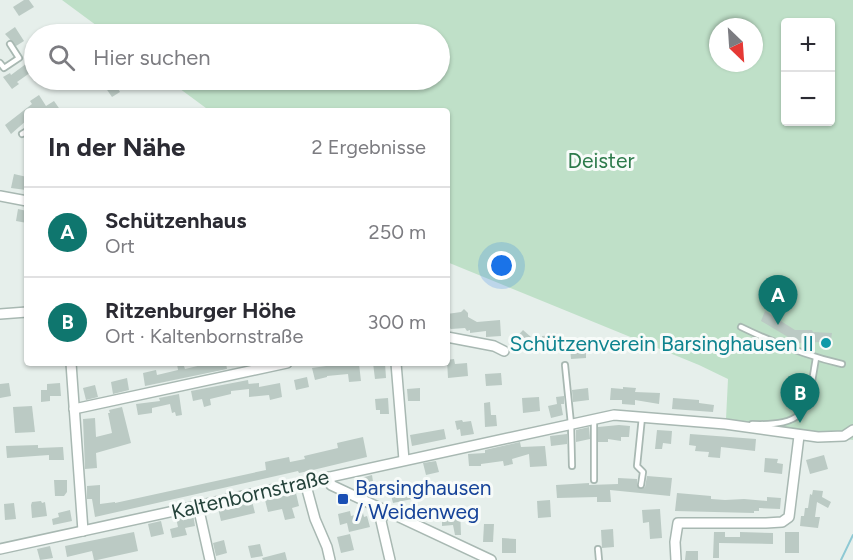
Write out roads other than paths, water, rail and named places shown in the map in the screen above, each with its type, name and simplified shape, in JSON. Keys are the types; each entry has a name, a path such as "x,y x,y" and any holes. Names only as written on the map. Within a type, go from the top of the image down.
{"street":[{"path":"0,196 24,200"},
{"path":"0,314 24,312"},
{"path":"450,338 494,346 504,351"},
{"path":"71,366 83,531"},
{"path":"74,409 273,366"},
{"path":"396,366 404,460"},
{"name":"Kaltenbornstraße","path":"0,549 614,415 725,424 799,436 832,438 844,436 853,430"},
{"path":"676,560 675,542 678,523 766,523 782,522 789,517 799,436"},
{"path":"329,477 331,485 491,560"},
{"path":"305,482 330,560"},
{"path":"198,506 210,560"},
{"path":"385,511 381,521 390,560"}],"lane":[{"path":"0,63 4,68 19,58 10,44"},
{"path":"741,327 778,345 842,364"},
{"path":"725,424 768,424 793,421 806,404 816,358"},
{"path":"565,365 571,424 572,466"},
{"path":"641,485 642,472 637,466 642,417"},
{"path":"594,419 594,480"},
{"path":"598,549 598,560"}],"waterway":[{"path":"841,560 853,535"}],"place":[{"name":"Schützenhaus","path":"778,325"},
{"name":"Schützenverein Barsinghausen II","path":"826,343"},
{"name":"Ritzenburger Höhe","path":"800,423"},
{"name":"Barsinghausen / Weidenweg","path":"343,499"}],"park label":[{"name":"Deister","path":"601,160"}]}
